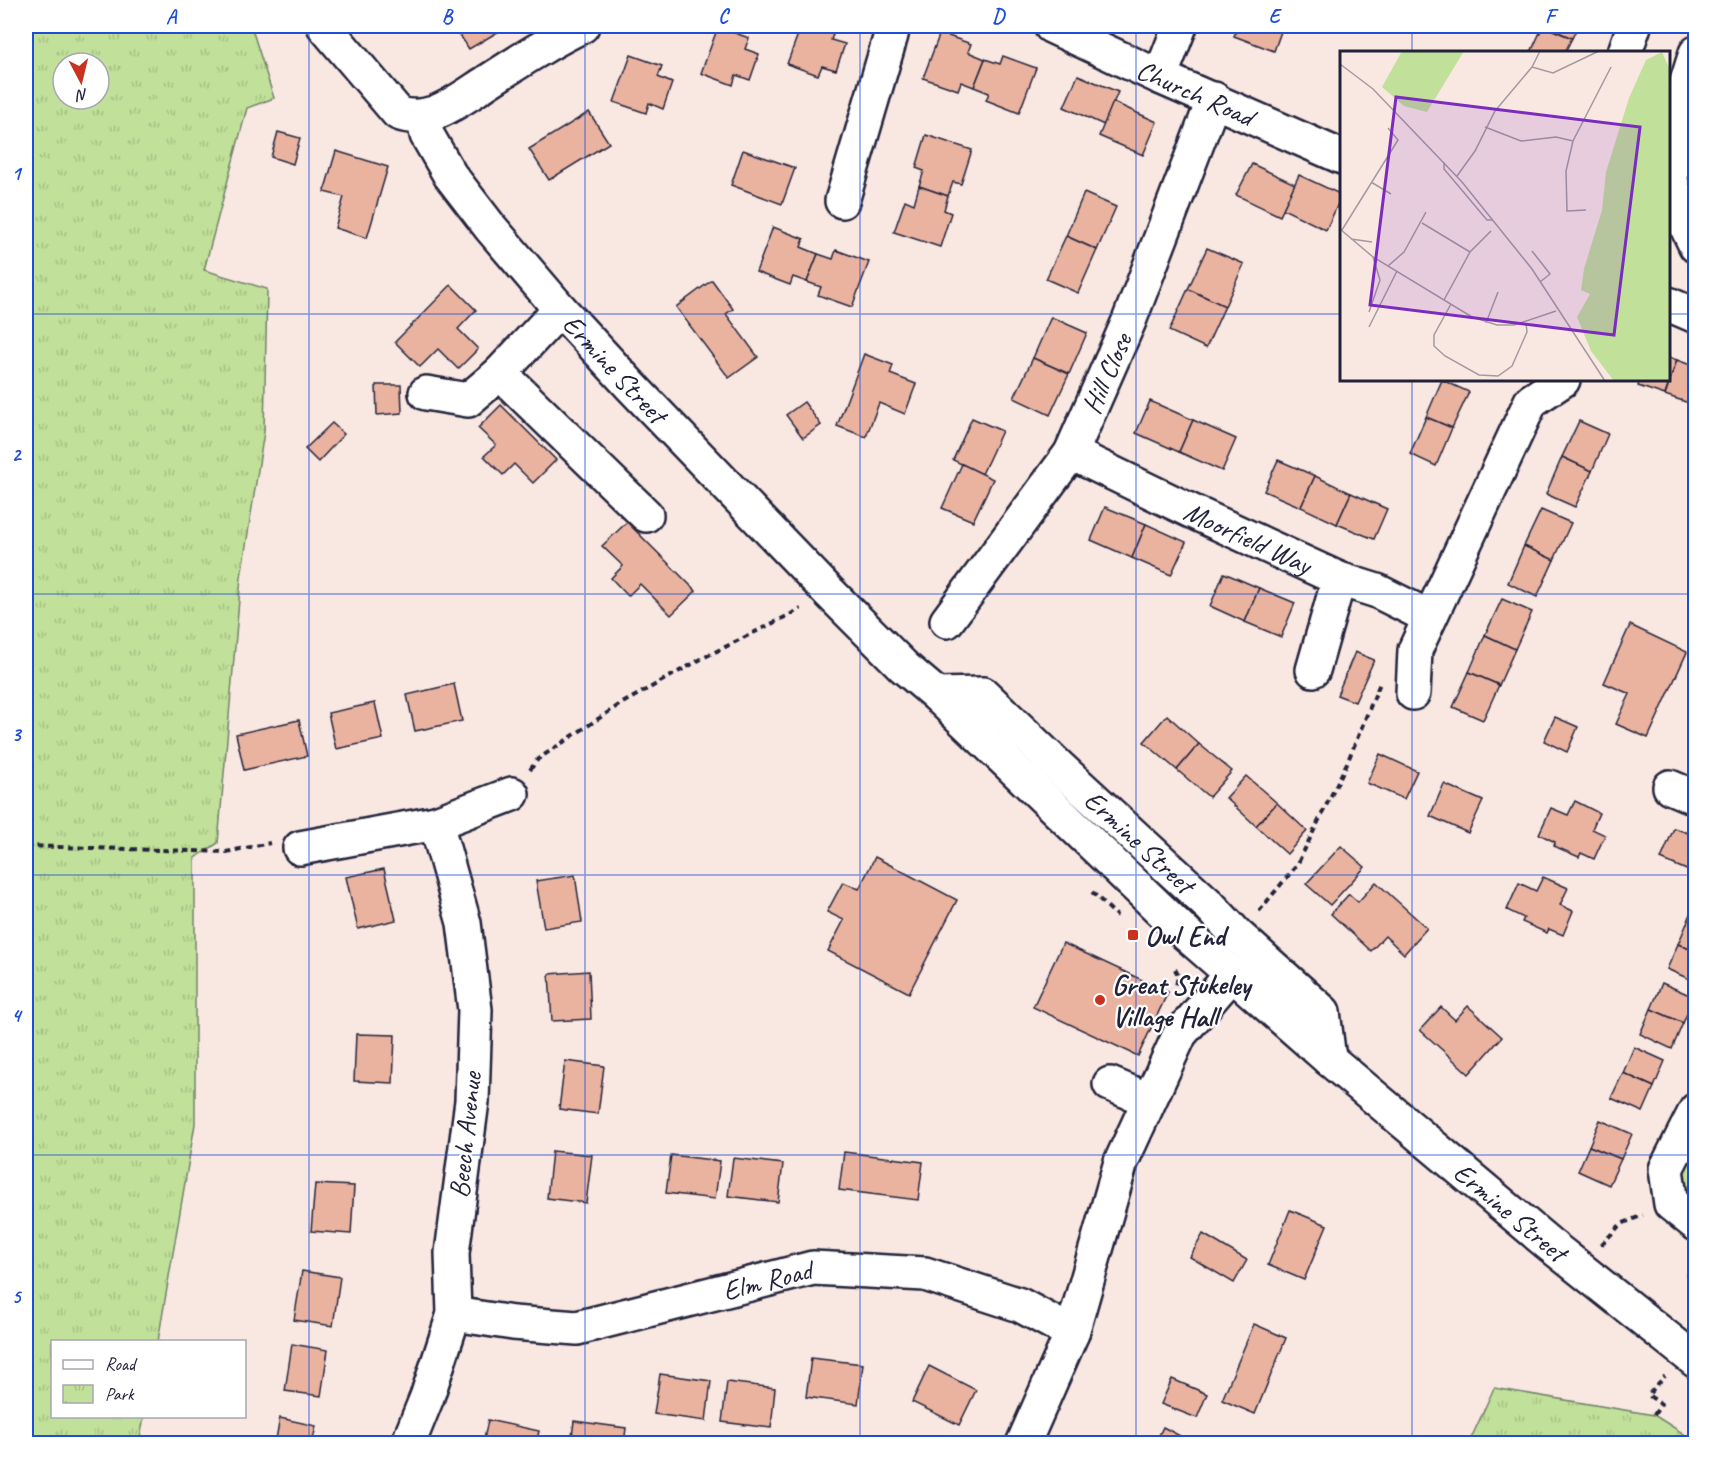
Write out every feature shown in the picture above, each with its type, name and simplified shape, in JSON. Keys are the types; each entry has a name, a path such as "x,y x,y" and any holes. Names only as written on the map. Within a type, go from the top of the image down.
{"street":[{"path":"324,26 398,113 407,117 436,112 556,38 582,26"},
{"path":"842,202 893,26"},
{"name":"Church Road","path":"1051,26 1340,157"},
{"path":"1160,77 1180,26"},
{"path":"1625,51 1634,26"},
{"path":"1695,53 1679,107 1671,180 1680,216 1695,246"},
{"name":"Hill Close","path":"947,621 1071,453 1129,321 1214,99"},
{"name":"Ermine Street","path":"423,116 427,135 450,175 560,309 631,386 903,667 937,695 1186,934 1329,1059 1549,1244 1684,1365"},
{"path":"1670,305 1695,316"},
{"path":"426,393 468,400 500,373 560,309"},
{"path":"500,373 646,515"},
{"path":"1413,693 1415,650 1531,401 1561,381"},
{"name":"Moorfield Way","path":"1071,453 1339,579 1377,591 1429,617"},
{"path":"1312,670 1339,579"},
{"name":"Ermine Street","path":"937,695 983,694 1210,906 1237,935 1323,1012 1329,1059"},
{"path":"300,848 436,823 512,794"},
{"name":"Beech Avenue","path":"408,1443 427,1397 454,1314 452,1253 472,1101 475,1010 464,923 436,823"},
{"path":"1023,1443 1072,1333 1121,1162 1180,1034 1232,974"},
{"path":"1110,1084 1149,1100"},
{"path":"1683,1214 1666,1169 1695,1110"},
{"name":"Elm Road","path":"454,1314 513,1323 576,1328 813,1268 925,1274 1020,1305 1072,1333"}],"path":[{"path":"512,794 538,759 619,705 703,658 804,607"},
{"path":"1237,935 1266,905 1297,865 1347,763 1380,682"},
{"path":"26,846 226,852 288,839 300,848"},
{"path":"1595,1252 1620,1224 1683,1214"},
{"path":"1654,1415 1661,1404 1648,1395 1684,1365"}],"green space":[{"path":"26,26 251,26 274,98 247,108 204,270 267,289 264,432 241,577 218,843 195,858 195,1124 158,1340 51,1340 51,1418 144,1418 139,1443 26,1443"},
{"path":"1695,1132 1695,1204 1682,1193 1678,1174"},
{"path":"1494,1388 1654,1415 1695,1443 1469,1443"}],"building":[{"path":"454,26 508,26 469,49"},
{"path":"801,26 835,28 831,40 845,44 836,70 822,66 818,75 787,64"},
{"path":"1238,26 1283,26 1274,51 1234,36"},
{"path":"1543,26 1572,38 1566,51 1531,51"},
{"path":"1545,26 1578,26 1572,38"},
{"path":"718,27 749,38 745,49 759,54 750,80 736,75 733,85 701,73"},
{"path":"940,33 971,44 968,52 985,59 974,87 961,82 958,90 923,78"},
{"path":"631,55 662,66 658,77 672,83 663,109 649,103 646,113 614,102"},
{"path":"1003,56 1036,68 1019,113 986,100 989,93 974,87 985,59 1000,64"},
{"path":"1078,75 1118,92 1104,125 1064,107"},
{"path":"1113,102 1157,122 1143,155 1099,136"},
{"path":"589,112 609,143 549,180 529,149"},
{"path":"278,132 300,138 293,164 271,157"},
{"path":"926,135 972,150 961,184 953,182 948,196 919,186 924,171 916,168"},
{"path":"743,150 795,168 782,204 731,185"},
{"path":"336,151 388,167 367,238 335,228 344,197 324,192"},
{"path":"1252,164 1295,184 1280,216 1236,195"},
{"path":"1299,175 1340,194 1340,199 1326,230 1283,209"},
{"path":"919,186 948,196 944,210 951,213 940,247 894,232 905,200 914,204"},
{"path":"1084,193 1116,207 1097,250 1066,236"},
{"path":"773,227 804,239 801,247 818,254 807,282 793,277 790,285 756,272"},
{"path":"1066,236 1097,250 1078,293 1046,279"},
{"path":"1207,248 1244,264 1225,306 1188,289"},
{"path":"836,250 869,262 852,307 818,295 821,287 807,282 818,254 833,259"},
{"path":"712,280 733,309 726,314 758,357 729,378 676,307"},
{"path":"451,285 476,310 458,329 478,349 458,369 438,349 420,367 395,342"},
{"path":"1188,289 1225,306 1206,348 1169,331"},
{"path":"1051,317 1087,333 1069,374 1033,358"},
{"path":"864,354 893,365 890,374 916,384 905,414 879,403 866,437 837,426"},
{"path":"1033,358 1069,374 1050,415 1014,398"},
{"path":"1670,358 1677,360 1670,380"},
{"path":"1677,360 1696,367 1696,394 1692,404 1665,395"},
{"path":"1442,381 1469,392 1452,428 1426,417"},
{"path":"1640,381 1670,381 1665,395 1638,386"},
{"path":"376,385 401,385 402,413 377,415"},
{"path":"1150,401 1193,420 1179,452 1136,433"},
{"path":"804,402 821,425 803,438 786,415"},
{"path":"501,405 556,460 533,483 514,464 503,475 484,456 496,445 478,428"},
{"path":"1426,417 1452,428 1436,466 1410,454"},
{"path":"972,418 1002,431 982,474 953,460"},
{"path":"1193,420 1236,439 1222,471 1179,452"},
{"path":"1579,421 1608,434 1592,471 1562,457"},
{"path":"332,423 344,434 318,462 305,449"},
{"path":"1562,457 1592,471 1575,507 1546,494"},
{"path":"1278,460 1315,476 1301,507 1264,491"},
{"path":"962,464 993,479 973,521 942,508"},
{"path":"1315,476 1351,493 1337,524 1301,507"},
{"path":"1351,493 1387,509 1374,539 1337,524"},
{"path":"1105,507 1146,524 1132,558 1091,540"},
{"path":"1541,510 1571,523 1554,560 1524,546"},
{"path":"627,522 696,591 671,615 640,584 628,596 611,578 623,566 602,546"},
{"path":"1146,524 1186,542 1171,575 1132,558"},
{"path":"1524,546 1554,560 1537,597 1508,583"},
{"path":"1224,573 1259,588 1245,622 1210,606"},
{"path":"1259,588 1295,603 1281,637 1245,622"},
{"path":"1502,599 1532,612 1515,649 1485,635"},
{"path":"1630,625 1687,652 1648,738 1616,724 1630,694 1604,683"},
{"path":"1485,635 1515,649 1499,685 1469,672"},
{"path":"1355,652 1374,660 1355,702 1337,695"},
{"path":"1469,672 1499,685 1483,720 1453,707"},
{"path":"454,684 462,721 415,731 407,695"},
{"path":"375,703 383,739 336,749 328,713"},
{"path":"1167,715 1199,744 1177,770 1144,742"},
{"path":"1555,717 1578,727 1567,752 1544,741"},
{"path":"299,720 307,756 244,770 236,734"},
{"path":"1199,744 1232,771 1209,797 1177,770"},
{"path":"1380,754 1417,771 1404,799 1367,783"},
{"path":"1246,776 1277,803 1256,826 1226,798"},
{"path":"1444,784 1483,801 1468,833 1430,816"},
{"path":"1575,801 1599,813 1592,829 1605,835 1594,859 1581,853 1579,857 1554,846 1555,842 1539,834 1551,808 1568,815"},
{"path":"1277,803 1307,831 1287,854 1256,826"},
{"path":"1674,828 1696,836 1696,874 1661,859"},
{"path":"1341,846 1365,867 1330,905 1306,884"},
{"path":"875,857 957,900 909,993 828,951 844,920 827,912 843,882 859,889"},
{"path":"384,869 396,920 358,929 346,877"},
{"path":"575,875 582,922 544,928 536,881"},
{"path":"1543,877 1568,888 1560,905 1573,911 1563,935 1549,929 1547,933 1522,922 1524,918 1507,910 1519,883 1536,891"},
{"path":"1376,882 1427,928 1404,954 1385,936 1371,951 1331,914 1349,894 1358,902"},
{"path":"1696,907 1696,952 1678,944"},
{"name":"Great Stukeley Village Hall","path":"1063,943 1168,992 1138,1056 1033,1007"},
{"path":"1678,944 1696,952 1696,982 1667,969"},
{"path":"589,971 591,1019 552,1021 549,974"},
{"path":"1662,983 1694,997 1683,1023 1651,1009"},
{"path":"1468,1006 1502,1037 1469,1074 1420,1030 1441,1007 1455,1020"},
{"path":"1651,1009 1683,1023 1672,1049 1640,1034"},
{"path":"356,1034 395,1035 393,1083 354,1081"},
{"path":"1634,1047 1665,1061 1654,1087 1623,1073"},
{"path":"565,1061 604,1066 598,1114 559,1109"},
{"path":"1623,1073 1654,1087 1643,1112 1611,1098"},
{"path":"1600,1120 1632,1134 1621,1159 1589,1146"},
{"path":"1589,1146 1621,1159 1609,1185 1578,1171"},
{"path":"552,1151 592,1155 586,1203 547,1198"},
{"path":"844,1152 923,1162 918,1200 839,1190"},
{"path":"671,1155 720,1161 715,1199 666,1193"},
{"path":"733,1158 783,1164 778,1202 728,1196"},
{"path":"315,1184 354,1186 351,1234 311,1231"},
{"path":"1290,1210 1327,1225 1304,1280 1268,1265"},
{"path":"1203,1234 1247,1260 1234,1283 1190,1257"},
{"path":"1696,1255 1696,1279 1687,1275"},
{"path":"302,1271 340,1277 333,1326 294,1320"},
{"path":"1254,1324 1286,1338 1255,1414 1222,1400"},
{"path":"292,1344 328,1350 321,1396 285,1391"},
{"path":"811,1358 863,1364 858,1404 806,1397"},
{"path":"929,1366 976,1390 959,1425 912,1402"},
{"path":"660,1374 711,1381 706,1421 654,1414"},
{"path":"1172,1379 1207,1394 1197,1418 1161,1404"},
{"path":"727,1382 775,1388 771,1428 722,1422"},
{"path":"280,1418 316,1426 312,1444 275,1444"},
{"path":"488,1420 539,1431 536,1444 483,1444"},
{"path":"574,1421 626,1428 624,1444 571,1444"},
{"path":"1163,1427 1195,1444 1155,1444"}],"place":[{"name":"Owl End","path":"1133,935"},
{"name":"Great Stukeley Village Hall","path":"1100,1000"}]}
